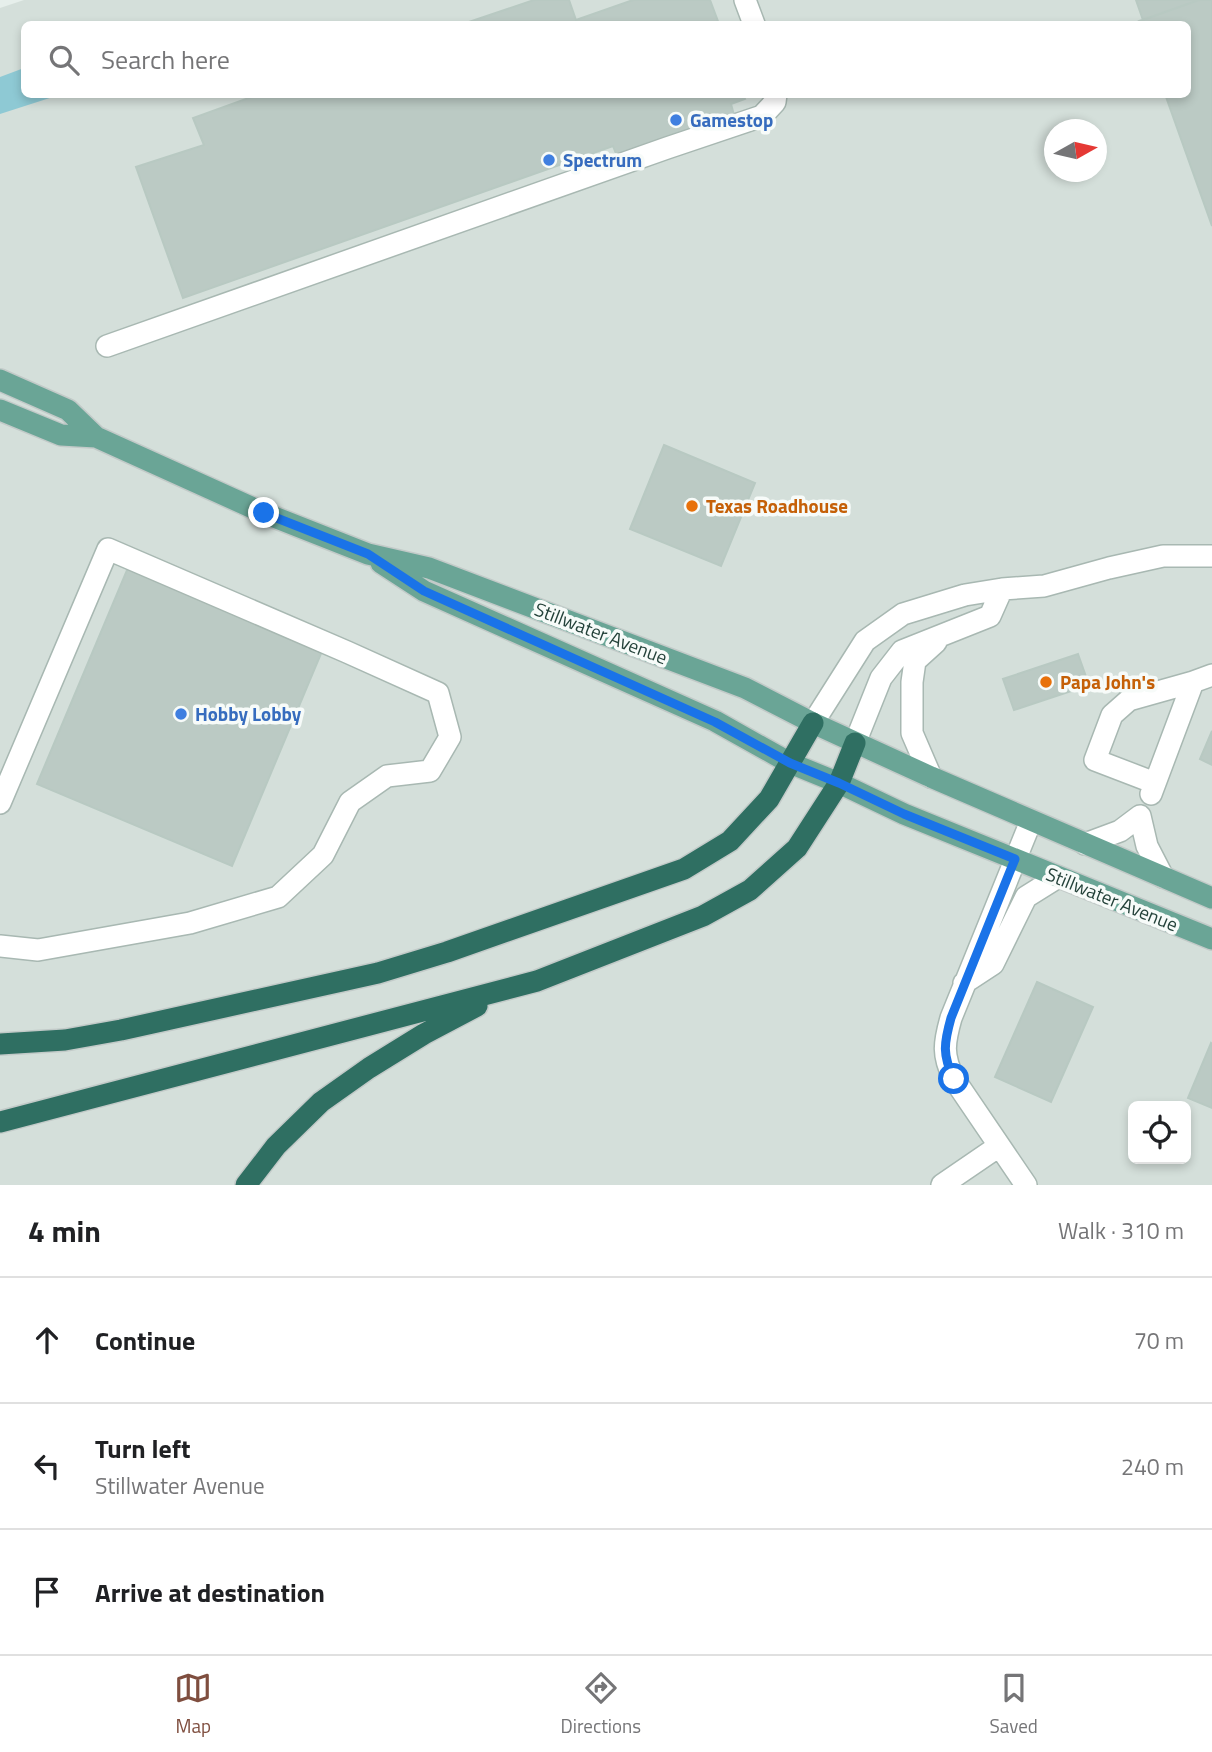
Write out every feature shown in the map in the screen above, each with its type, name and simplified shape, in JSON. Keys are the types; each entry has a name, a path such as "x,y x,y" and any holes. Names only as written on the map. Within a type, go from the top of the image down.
{"highway":[{"path":"0,1044 65,1040 121,1030 378,973 447,952 684,869 730,841 769,799 813,723"},
{"path":"247,1185 276,1146 321,1102 424,1034 472,1008 703,916 750,890 797,848 839,783 855,743"},
{"path":"0,1122 537,981"}],"main road":[{"name":"Stillwater Avenue","path":"0,380 68,410 96,436 264,513 368,554 429,568 745,688 855,743 1212,898"},
{"name":"Stillwater Avenue","path":"0,410 61,435 96,436"},
{"name":"Stillwater Avenue","path":"368,554 424,591 715,722 790,763 904,814 1212,939"}],"lane":[{"path":"745,0 753,21"},
{"path":"107,346 762,116 776,98"},
{"path":"0,803 108,549 438,693 450,737 430,771 387,776 349,802 323,855 278,897 190,923 38,950 0,946"},
{"path":"813,723 865,642 903,614 965,595 1044,586 1163,556 1212,556"},
{"path":"855,743 881,678 902,651 990,617 1002,589"},
{"path":"932,777 912,733 912,682 915,661 944,635"},
{"path":"1203,678 1152,789 1095,760 1112,715 1129,700 1203,678"},
{"path":"1085,844 1120,831 1140,816 1147,846 1163,877"},
{"path":"1026,1185 954,1079 944,1054 944,1040 964,983 1031,821"},
{"path":"964,983 993,964 1026,897 1058,877"},
{"path":"942,1185 999,1146"}],"shaded area":[{"path":"24,0 1212,0 1212,1185 0,1185 0,8"}],"water":[{"path":"21,69 21,98 50,98 0,114 0,77"}],"building":[{"path":"534,0 569,0 576,20 633,0 710,0 718,21 472,21"},
{"path":"1136,0 1199,0 1143,20"},
{"path":"1199,0 1212,0 1212,226 1166,98 1191,98 1191,21 1139,21"},
{"path":"249,98 745,99 731,104 734,115 617,156 613,146 183,298 136,167 204,145 193,118"},
{"name":"Texas Roadhouse","path":"664,445 755,483 721,566 630,529"},
{"name":"Hobby Lobby","path":"130,563 325,644 232,866 37,784"},
{"name":"Papa John's","path":"1078,654 1089,685 1014,710 1003,679"},
{"path":"1212,731 1212,765 1200,759"},
{"path":"1037,982 1093,1007 1051,1102 995,1077"},
{"path":"1212,1044 1212,1108 1188,1098"}],"place":[{"name":"Gamestop","path":"676,120"},
{"name":"Spectrum","path":"549,160"},
{"name":"Texas Roadhouse","path":"692,506"},
{"name":"Papa John's","path":"1046,682"},
{"name":"Hobby Lobby","path":"181,714"}],"route":[{"path":"264,513 368,554 424,591 715,722 790,763 904,814 1015,859 944,1040 944,1054 954,1079"}]}
